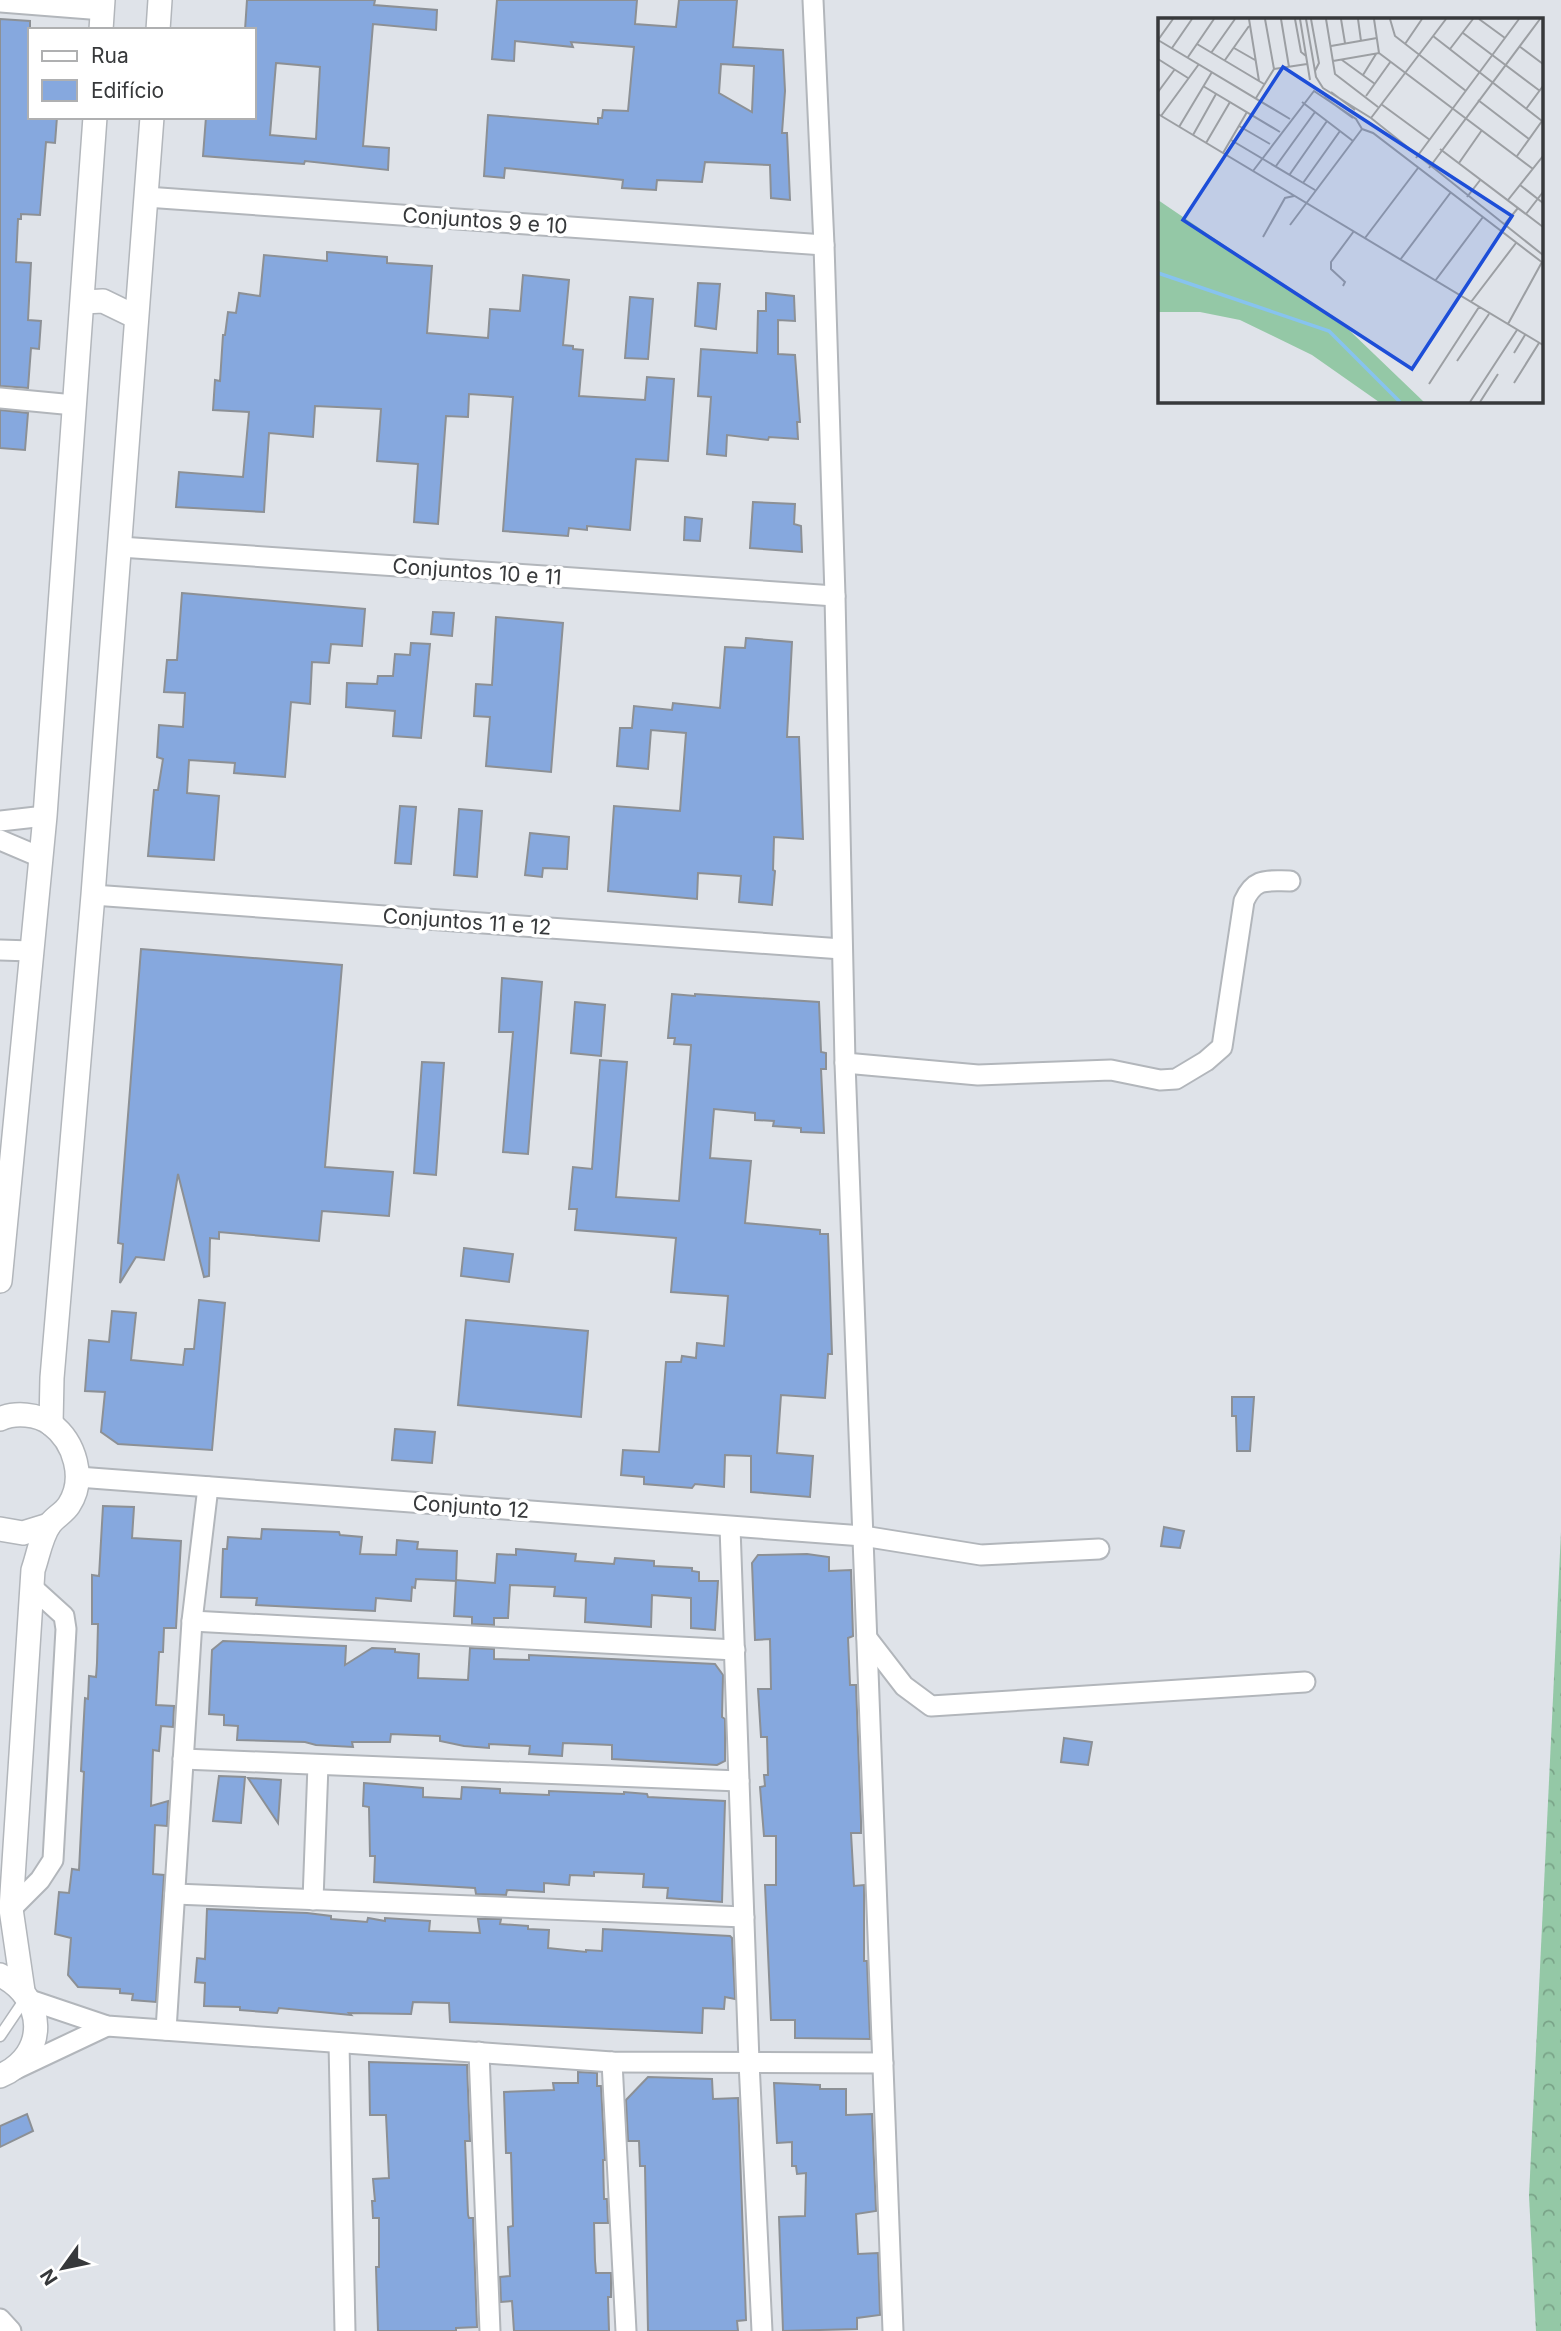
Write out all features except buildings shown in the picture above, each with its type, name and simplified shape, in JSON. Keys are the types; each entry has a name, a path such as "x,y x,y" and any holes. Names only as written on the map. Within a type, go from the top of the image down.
{"street":[{"path":"158,28 160,0"},
{"path":"813,0 835,596 845,1063 893,2331"},
{"path":"0,2 102,13"},
{"path":"0,1281 45,816 95,119"},
{"path":"51,1424 52,1378 93,895 152,119"},
{"name":"Conjuntos 9 e 10","path":"146,197 824,245"},
{"path":"83,302 103,301 136,317"},
{"path":"0,398 74,405"},
{"name":"Conjuntos 10 e 11","path":"120,547 835,596"},
{"path":"0,821 45,816"},
{"path":"0,839 40,857"},
{"path":"845,1063 978,1075 1111,1070 1160,1080 1176,1079 1206,1061 1222,1047 1244,901 1249,889 1261,881 1290,881"},
{"name":"Conjuntos 11 e 12","path":"93,895 842,949"},
{"path":"0,950 31,951"},
{"path":"0,1419 30,1415 51,1424 72,1447 78,1477 70,1505 49,1525 23,1533 0,1529"},
{"name":"Conjunto 12","path":"78,1477 863,1536 981,1555 1099,1549"},
{"path":"166,2030 192,1622 208,1487"},
{"path":"6,2073 27,2057 35,2039 36,2019 27,1995 11,1909 33,1570 49,1525"},
{"path":"730,1527 749,2062 762,2331"},
{"path":"11,1909 40,1880 53,1860 66,1629 64,1616 32,1587"},
{"path":"192,1622 735,1650"},
{"path":"867,1639 904,1686 931,1706 1305,1682"},
{"path":"183,1759 739,1782"},
{"path":"313,1900 318,1765"},
{"path":"175,1894 744,1917"},
{"path":"0,1975 12,1981 27,1995 107,2026 612,2062 883,2063"},
{"path":"6,2073 107,2026"},
{"path":"339,2043 345,2331"},
{"path":"479,2052 490,2331"},
{"path":"612,2062 626,2331"},
{"path":"0,2319 11,2331"}],"lane":[{"path":"0,2036 27,1995"}],"green space":[{"path":"1561,1532 1561,2331 1536,2331 1529,2196"}]}
